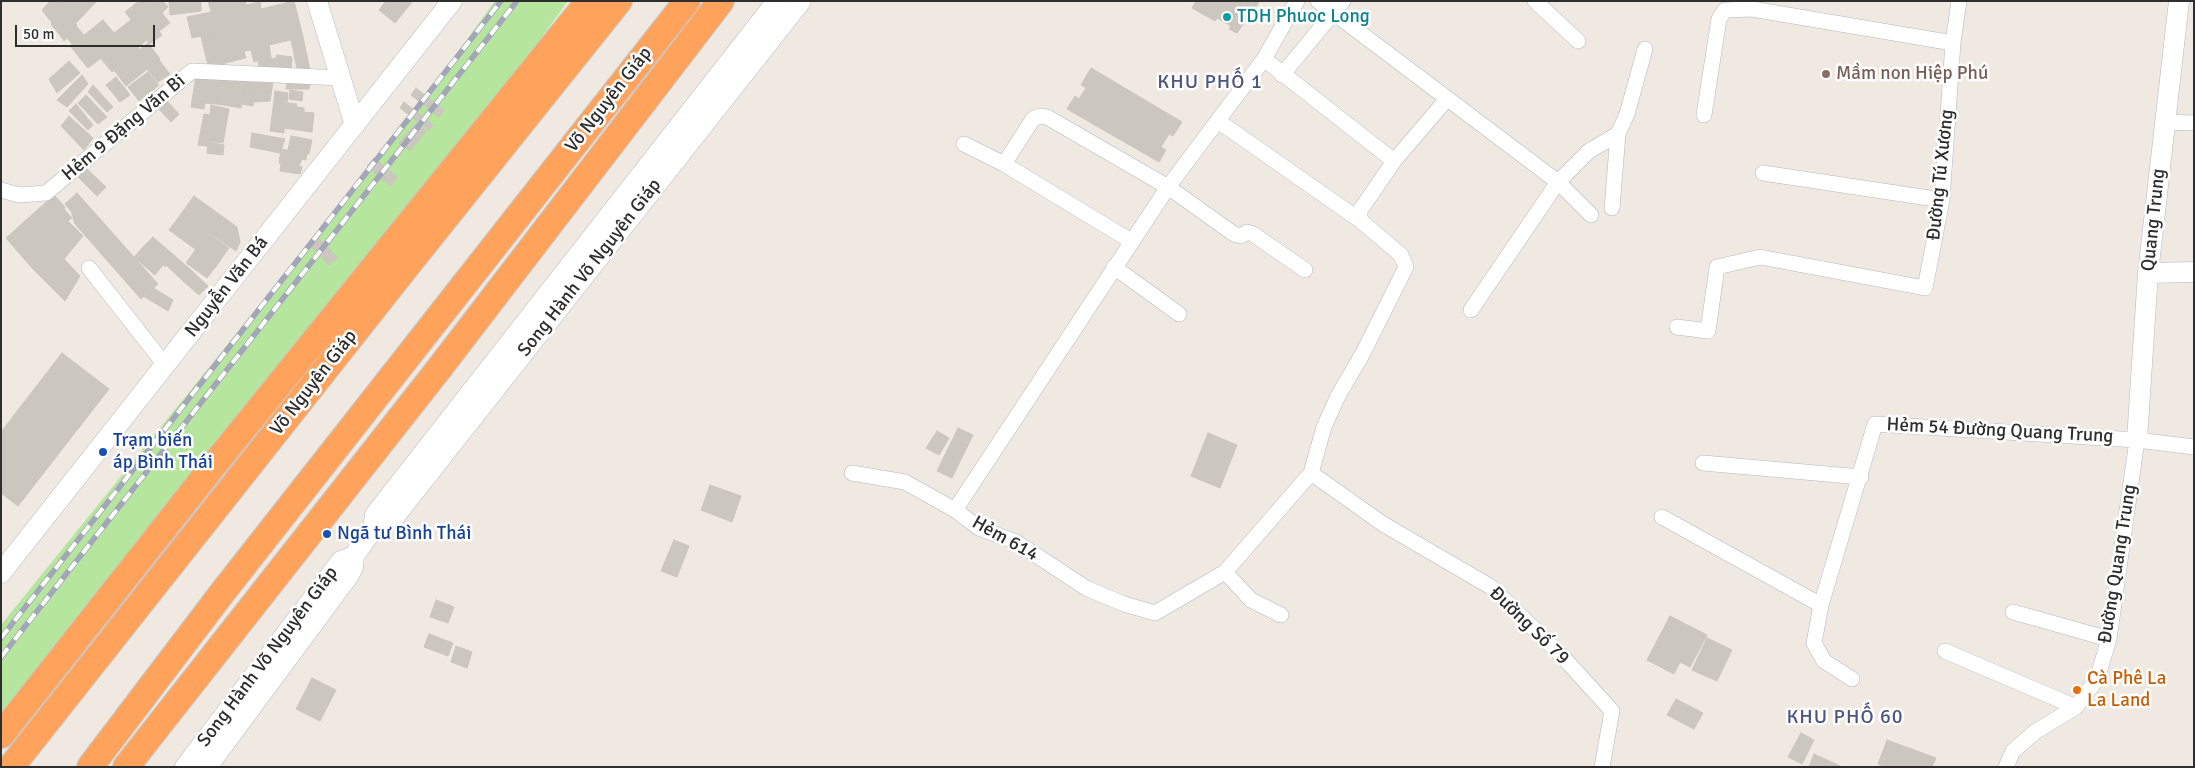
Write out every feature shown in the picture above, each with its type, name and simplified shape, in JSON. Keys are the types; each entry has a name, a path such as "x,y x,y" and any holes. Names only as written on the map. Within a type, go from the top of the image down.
{"highway":[{"name":"Võ Nguyên Giáp","path":"1,734 213,466 589,1"},
{"name":"Võ Nguyên Giáp","path":"11,767 407,266 620,1"},
{"name":"Võ Nguyên Giáp","path":"90,767 222,593 687,1"},
{"name":"Võ Nguyên Giáp","path":"126,767 438,370 721,1"}],"main road":[{"path":"317,1 355,125"},
{"name":"Nguyễn Văn Bá","path":"1,573 452,1"},
{"name":"Song Hành Võ Nguyên Giáp","path":"373,529 375,515 777,1"},
{"name":"Song Hành Võ Nguyên Giáp","path":"185,767 341,562 354,556 373,529 390,520 801,1"},
{"name":"Quang Trung","path":"2137,440 2148,273 2178,1"},
{"path":"2148,273 2194,272"},
{"path":"207,767 349,575 353,567 354,556"}],"street":[{"path":"955,510 1168,187 1264,60 1297,1"},
{"path":"1318,1 1339,7 1447,98 1558,182 1591,215"},
{"path":"1535,1 1578,41"},
{"name":"Đường Tú Xương","path":"1677,327 1708,331 1717,267 1760,257 1925,288 1942,200 1959,1"},
{"path":"1282,75 1339,7"},
{"path":"1704,115 1719,19 1725,10 1752,9 1954,43"},
{"path":"1612,208 1618,134 1627,114 1645,49"},
{"path":"1264,60 1394,161"},
{"name":"Hẻm 9 Đặng Văn Bi","path":"1,190 19,195 46,193 192,72 340,78"},
{"path":"1361,221 1359,212 1394,161 1447,98"},
{"path":"1004,164 1033,119 1040,116 1047,117 1168,187 1234,234 1241,236 1247,232 1253,234 1305,270"},
{"path":"1218,121 1361,221 1401,254 1406,267 1363,353 1334,404 1324,427 1311,473 1225,572 1251,600 1281,615"},
{"path":"2164,122 2194,123"},
{"path":"1471,310 1558,182 1589,151 1618,134"},
{"path":"964,144 1004,164 1131,241"},
{"path":"1763,173 1942,200"},
{"path":"89,268 165,365"},
{"path":"1114,268 1179,314"},
{"name":"Hẻm 54 Đường Quang Trung","path":"1852,679 1824,661 1814,643 1820,605 1861,477 1875,424 2137,440"},
{"path":"2137,440 2194,447"},
{"name":"Đường Quang Trung","path":"2006,767 2013,751 2035,732 2076,707 2097,679 2109,639 2137,440"},
{"path":"1703,463 1861,477"},
{"name":"Hẻm 614","path":"852,473 905,482 955,510 979,528 1016,542 1086,588 1155,614 1225,572"},
{"name":"Đường Số 79","path":"1311,473 1383,524 1491,587 1563,658 1612,711 1602,767"},
{"path":"1662,517 1820,605"},
{"path":"2013,612 2109,639"},
{"path":"1945,651 2076,707"}],"green space":[{"path":"495,1 568,1 536,45 1,715 1,625 403,127"}],"building":[{"path":"50,1 57,1 66,12 52,23 42,10"},
{"path":"57,1 97,1 76,23"},
{"path":"139,1 152,1 170,23 159,31 162,35 150,44 125,12"},
{"path":"152,1 163,1 168,7 162,13"},
{"path":"169,1 201,1 201,11 170,15"},
{"path":"208,1 245,1 246,5 211,12"},
{"path":"294,1 303,37 269,45 271,58 254,62 251,50 244,51 246,58 225,63 214,12 260,2 261,9"},
{"path":"386,1 413,1 395,23 379,10"},
{"name":"TDH Phuoc Long","path":"1196,1 1259,2 1237,33 1229,29 1231,26 1217,18 1215,21 1192,8"},
{"path":"66,12 77,25 62,38 51,24"},
{"path":"214,12 215,19 198,23 201,36 192,38 187,17"},
{"path":"215,19 219,37 202,41 198,23"},
{"path":"103,20 114,33 93,49 83,36"},
{"path":"131,20 147,40 138,47 140,50 112,72 93,49"},
{"path":"76,26 84,35 72,44 67,38 64,41 62,38"},
{"path":"83,36 101,58 88,68 70,46"},
{"path":"219,37 225,66 209,69 202,41"},
{"path":"303,37 307,56 295,59 291,40"},
{"path":"148,43 160,59 126,86 114,70"},
{"path":"277,55 292,57 291,72 258,70 259,61 276,58"},
{"path":"307,56 310,70 298,73 295,59"},
{"path":"159,60 170,74 158,82 147,69"},
{"path":"69,61 80,73 57,93 49,79"},
{"path":"1091,68 1182,122 1173,136 1169,134 1161,147 1166,150 1159,162 1067,109 1075,96 1079,99 1086,88 1081,85"},
{"path":"148,72 159,85 139,101 128,87"},
{"path":"82,75 88,84 67,107 57,100"},
{"path":"196,76 220,80 216,104 205,103 204,109 191,107"},
{"path":"116,77 130,95 120,102 106,85"},
{"path":"234,78 245,79 241,108 230,106"},
{"path":"288,78 310,81 309,89 286,89"},
{"path":"220,80 233,82 230,106 216,104"},
{"path":"257,80 273,82 270,101 253,102"},
{"path":"245,81 256,83 253,106 241,104"},
{"path":"93,85 113,107 107,112 88,92"},
{"path":"416,88 444,110 439,117 411,95"},
{"path":"290,90 303,92 302,101 289,99"},
{"path":"275,91 288,93 287,102 274,101"},
{"path":"86,95 107,117 98,124 78,103"},
{"path":"165,99 179,114 171,122 157,107"},
{"path":"274,101 297,104 296,107 304,108 304,112 314,113 312,132 284,128 284,133 270,131"},
{"path":"404,102 433,125 429,130 400,108"},
{"path":"76,104 93,125 88,130 69,111"},
{"path":"211,105 229,109 223,143 208,141 207,146 198,145 204,114 210,115"},
{"path":"69,116 93,138 84,150 61,126"},
{"path":"416,123 426,131 410,151 399,143"},
{"path":"252,133 285,139 280,153 250,147"},
{"path":"291,136 312,140 309,154 288,150"},
{"path":"208,142 224,145 223,155 207,153"},
{"path":"281,149 307,154 306,160 302,159 299,166 279,163"},
{"path":"374,158 397,177 390,186 367,166"},
{"path":"281,163 302,167 300,174 280,171"},
{"path":"86,168 106,187 97,196 76,175"},
{"path":"77,193 158,284 141,299 75,224 71,211 65,204"},
{"path":"54,195 65,207 64,209 72,218 68,221 76,229 32,268 6,238"},
{"path":"194,196 237,227 240,242 236,251 181,214"},
{"path":"181,214 229,248 217,265 169,230"},
{"path":"76,229 83,236 64,259 80,276 65,301 32,268"},
{"path":"316,235 337,257 329,265 308,243"},
{"path":"153,237 175,256 165,267 143,247"},
{"path":"143,247 163,265 155,275 134,257"},
{"path":"196,249 217,265 207,278 186,263"},
{"path":"175,256 192,271 183,281 166,265"},
{"path":"192,271 208,286 199,295 183,281"},
{"path":"153,288 173,300 168,311 143,296"},
{"path":"62,353 109,389 18,506 1,493 1,432"},
{"path":"958,428 973,435 952,478 937,471"},
{"path":"937,431 949,438 939,455 926,448"},
{"path":"1208,433 1237,445 1220,488 1191,476"},
{"path":"710,485 741,496 732,522 701,510"},
{"path":"674,540 689,546 677,577 661,571"},
{"path":"436,600 454,607 448,623 430,617"},
{"path":"1670,616 1707,635 1690,667 1680,662 1674,674 1647,660"},
{"path":"429,634 453,643 448,656 424,647"},
{"path":"1707,638 1732,650 1717,681 1692,670"},
{"path":"456,646 472,652 467,668 451,662"},
{"path":"312,678 336,690 320,721 296,709"},
{"path":"1676,699 1703,713 1694,729 1667,715"},
{"path":"1801,733 1814,740 1802,764 1788,757"},
{"path":"1887,740 1936,758 1932,767 1885,767 1878,764"},
{"path":"1814,754 1842,767 1809,767"}],"railway":[{"path":"1,638 501,1"},
{"path":"1,657 517,1"}],"place":[{"name":"TDH Phuoc Long","path":"1227,17"},
{"name":"Mầm non Hiệp Phú","path":"1826,74"},
{"name":"Trạm biến áp Bình Thái","path":"103,452"},
{"name":"Ngã tư Bình Thái","path":"327,534"},
{"name":"Cà Phê La La Land","path":"2077,690"}],"district":[{"name":"KHU PHỐ 1","path":"1210,83"},
{"name":"KHU PHỐ 60","path":"1845,718"}]}
